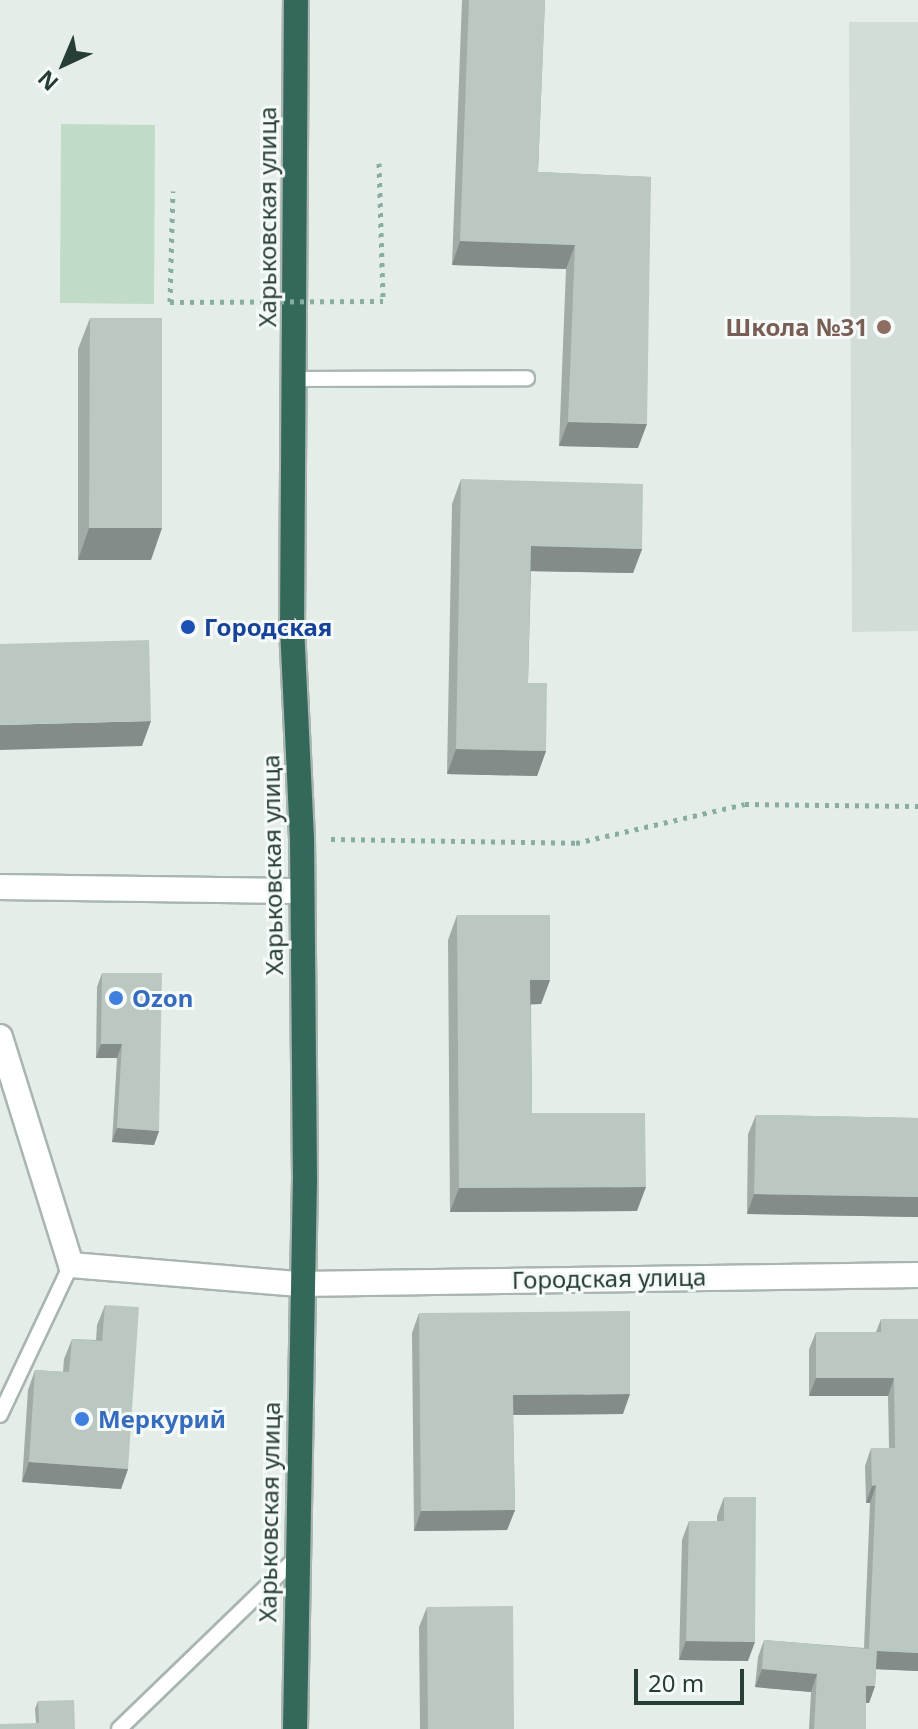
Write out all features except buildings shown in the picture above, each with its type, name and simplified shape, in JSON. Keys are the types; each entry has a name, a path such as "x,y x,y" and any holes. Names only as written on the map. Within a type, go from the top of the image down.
{"highway":[{"name":"Харьковская улица","path":"295,1729 294,1560 299,1284 305,1180 300,891 302,839 292,629 296,0"}],"street":[{"path":"0,887 300,891"},
{"path":"0,1037 71,1265"},
{"name":"Городская улица","path":"71,1265 299,1284 918,1275"}],"lane":[{"path":"294,379 527,378"},
{"path":"0,1415 71,1265"},
{"path":"119,1729 294,1560"}],"path":[{"path":"173,191 170,302 383,301 379,163"},
{"path":"302,839 576,843 745,804 918,806"}],"shaded area":[{"name":"Школа №31","path":"849,22 918,22 918,631 852,632"}],"green space":[{"path":"61,124 155,125 154,304 60,303"}],"place":[{"name":"Школа №31","path":"884,327"},
{"name":"Городская","path":"188,627"},
{"name":"Ozon","path":"116,998"},
{"name":"Меркурий","path":"82,1419"}]}
